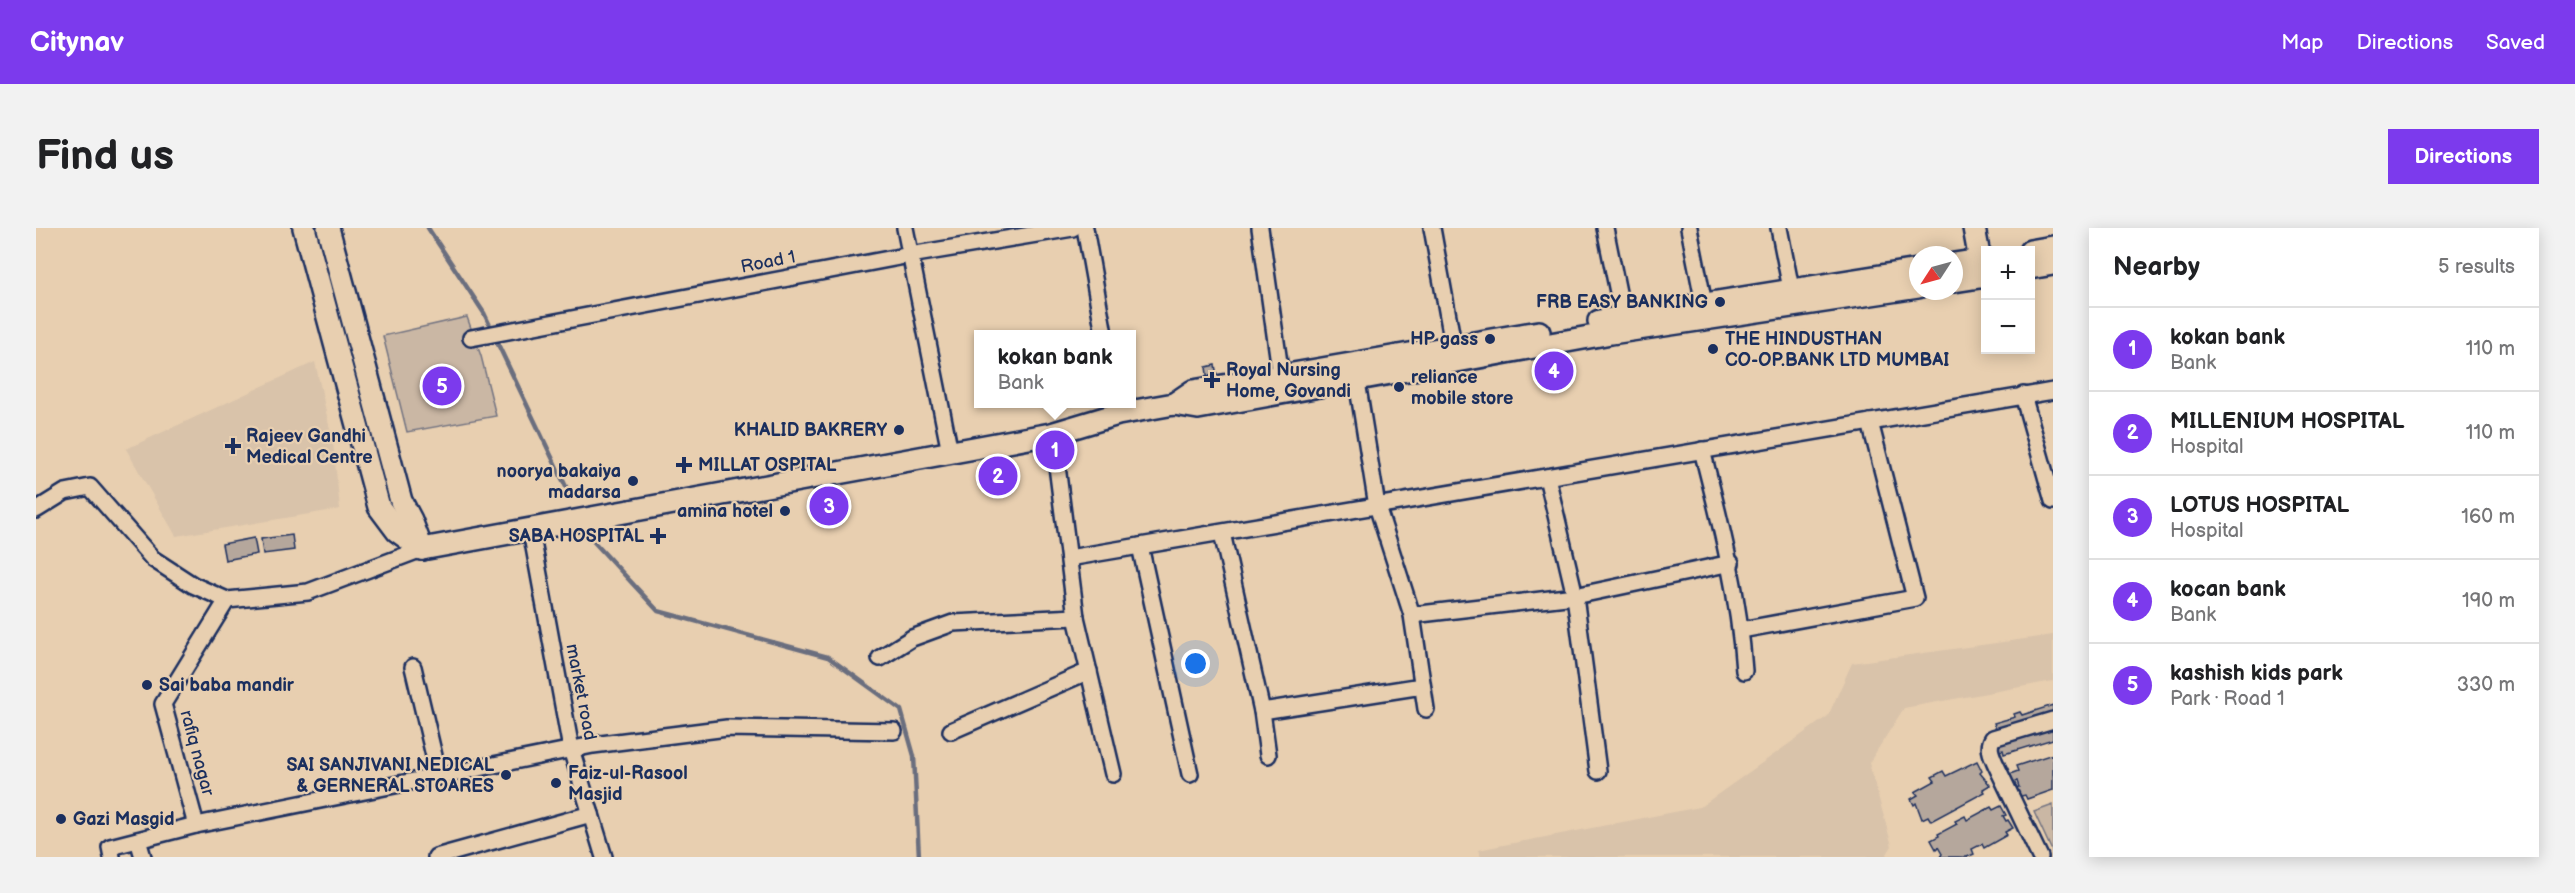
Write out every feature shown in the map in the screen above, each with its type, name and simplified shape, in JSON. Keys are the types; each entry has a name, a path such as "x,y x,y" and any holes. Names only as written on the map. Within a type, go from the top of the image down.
{"street":[{"path":"304,228 379,507 397,531 422,549"},
{"path":"327,228 401,501 422,549"},
{"path":"905,228 950,452"},
{"name":"Road 1","path":"471,338 910,255 1073,228"},
{"path":"1085,228 1103,330"},
{"path":"1260,228 1282,385"},
{"path":"1432,228 1455,355"},
{"path":"1605,228 1623,316"},
{"path":"1689,228 1704,304"},
{"path":"1779,228 1793,298"},
{"path":"1974,228 1981,256"},
{"path":"2035,250 2053,247"},
{"path":"2035,267 2053,264"},
{"path":"1963,265 1981,268"},
{"path":"1963,277 1981,269"},
{"path":"1136,407 1174,404 1193,391 1282,385 1455,355 1611,333 1793,298 1909,272"},
{"path":"1455,355 1623,316 1704,304 1909,288"},
{"path":"1355,372 1377,506 1412,615 1426,709"},
{"path":"1069,558 2053,391"},
{"path":"2024,395 2053,501"},
{"path":"36,510 65,492 90,487 153,559 192,585 227,600 308,592 422,549 531,531 1051,434 1117,409"},
{"path":"1741,630 1916,598 1870,422"},
{"path":"1051,434 1076,617 1113,774"},
{"path":"1702,450 1731,563 1741,630 1744,671"},
{"path":"1547,477 1575,596 1598,771"},
{"name":"market road","path":"531,531 571,749 604,857"},
{"path":"1222,533 1262,711 1268,755"},
{"path":"1140,546 1190,774"},
{"path":"1412,615 1575,596 1731,563"},
{"name":"rafiq nagar","path":"196,825 163,704 227,600"},
{"path":"880,658 912,638 953,622 1076,617"},
{"path":"413,667 439,777"},
{"path":"951,731 1089,671"},
{"path":"1262,711 1422,686"},
{"path":"2040,857 1996,765 1990,751 1990,742 1993,738 2053,720"},
{"path":"112,857 110,847 196,825 571,749 727,728 894,730"},
{"path":"436,857 591,814"},
{"path":"138,840 143,857"}],"shaded area":[{"path":"467,317 481,356 496,416 407,432 383,336"},
{"name":"Rajeev Gandhi Medical Centre","path":"315,362 333,443 340,509 176,536 126,449"},
{"path":"2053,635 2053,681 1904,708 1869,763 1892,846 1885,857 1481,857 1478,850 1700,807 1828,716 1852,663"},
{"path":"2053,805 2053,853 2034,812"}],"building":[{"path":"1215,365 1219,386 1209,388 1206,367"},
{"path":"292,535 294,550 263,554 261,539"},
{"path":"254,538 257,554 225,560 222,544"},
{"path":"2053,705 2053,739 2004,754 2003,750 1997,752 1996,737 1992,738 1990,730 1996,728 1994,723 2015,717 2014,714 2020,712 2022,715"},
{"path":"2053,754 2053,790 2027,799 2025,795 2017,797 2015,788 2019,787 2017,781 2013,782 2010,774 2018,771 2016,766"},
{"path":"1977,761 1982,771 1980,773 1990,785 1983,789 1985,792 1931,821 1928,816 1922,819 1916,803 1914,805 1911,799 1918,795 1915,792 1935,781 1932,777 1943,771 1946,776"},
{"path":"2001,806 2006,815 2003,816 2013,828 2005,832 2007,835 1984,848 1982,844 1972,849 1974,854 1967,857 1940,857 1942,854 1931,840 1939,836 1938,834 1957,824 1955,821 1965,816 1967,820 1991,807 1993,810"}],"waterway":[{"path":"428,228 484,313 492,330"},
{"path":"495,338 568,491"},
{"path":"594,542 658,611 828,657 901,710 914,756 919,857"}],"place":[{"name":"FRB EASY BANKING","path":"1720,302"},
{"name":"HP gass","path":"1490,339"},
{"name":"THE HINDUSTHAN CO-OP.BANK LTD MUMBAI","path":"1713,349"},
{"name":"kocan bank","path":"1554,371"},
{"name":"Royal Nursing Home, Govandi","path":"1212,380"},
{"name":"kashish kids park","path":"442,386"},
{"name":"reliance mobile store","path":"1399,387"},
{"name":"KHALID BAKRERY","path":"899,430"},
{"name":"Rajeev Gandhi Medical Centre","path":"233,446"},
{"name":"kokan bank","path":"1055,450"},
{"name":"MILLAT OSPITAL","path":"684,465"},
{"name":"MILLENIUM HOSPITAL","path":"998,476"},
{"name":"noorya bakaiya madarsa","path":"633,481"},
{"name":"LOTUS HOSPITAL","path":"829,506"},
{"name":"amina hotel","path":"785,511"},
{"name":"SABA HOSPITAL","path":"658,536"},
{"name":"Sai baba mandir","path":"147,685"},
{"name":"SAI SANJIVANI NEDICAL & GERNERAL STOARES","path":"506,775"},
{"name":"Faiz-ul-Rasool Masjid","path":"556,783"},
{"name":"Gazi Masgid","path":"61,819"}]}
